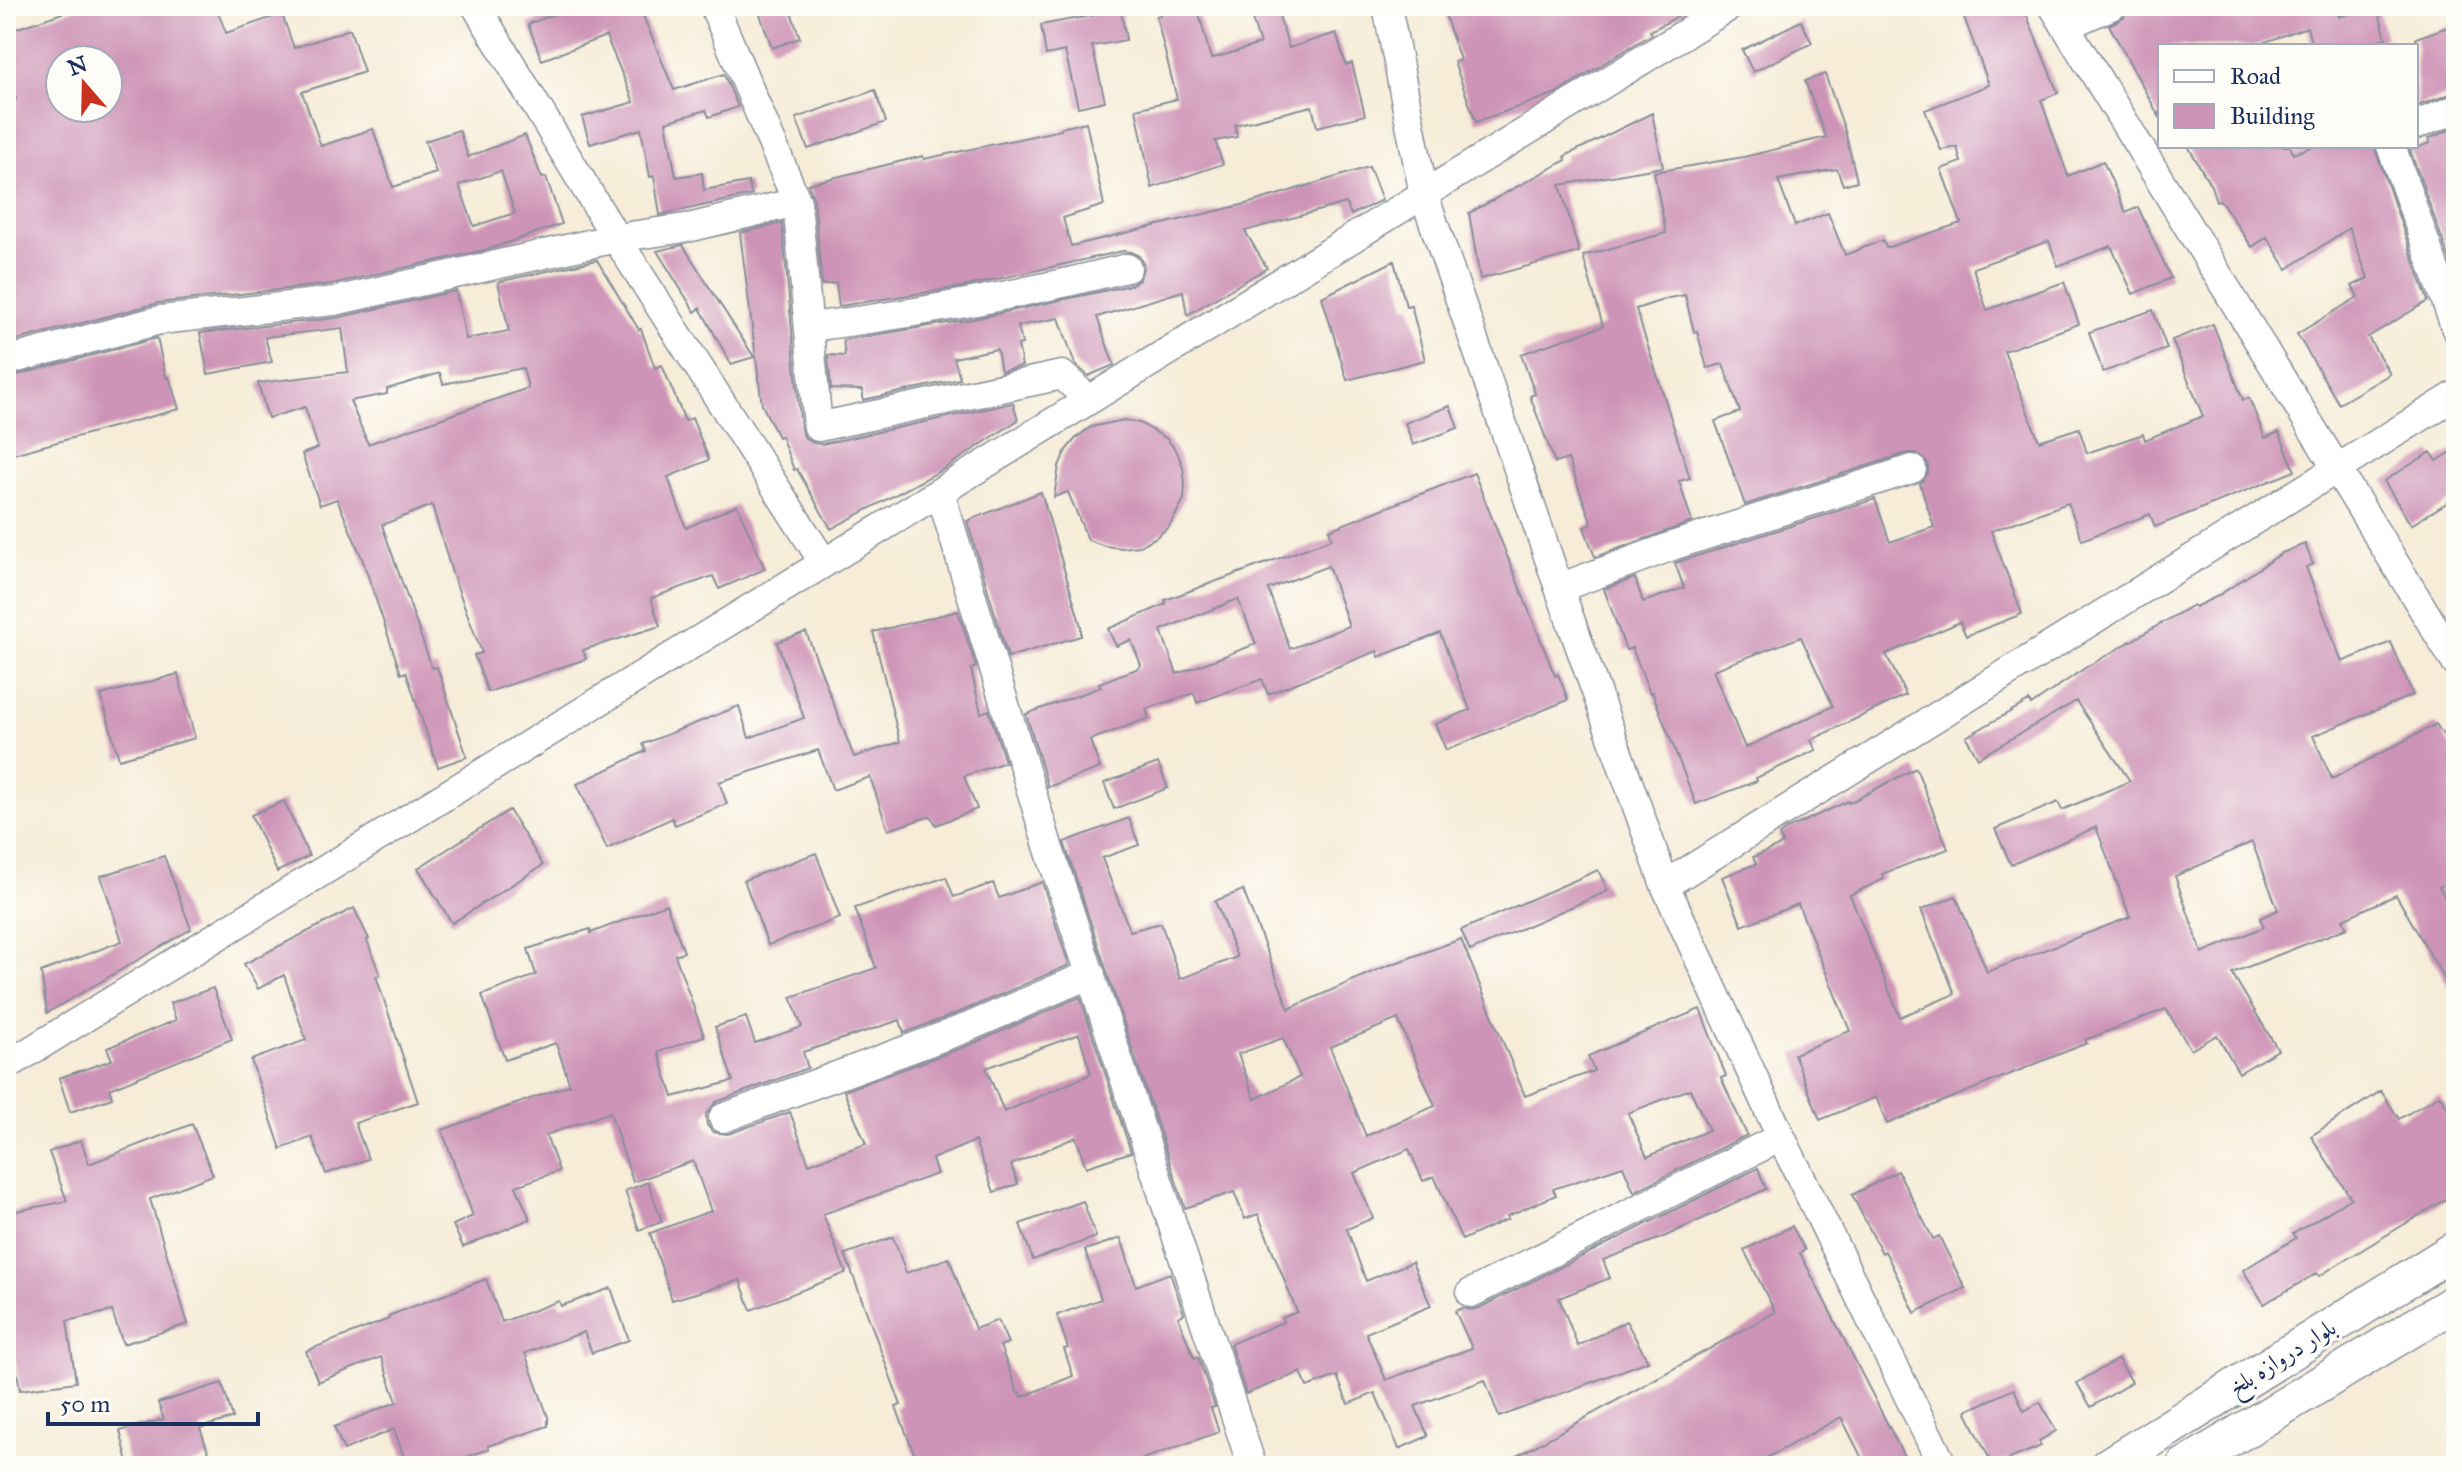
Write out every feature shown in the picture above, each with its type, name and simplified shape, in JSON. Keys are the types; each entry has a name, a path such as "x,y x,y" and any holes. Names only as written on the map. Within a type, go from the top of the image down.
{"main road":[{"name":"بلوار دروازه بلخ","path":"2108,1466 2456,1249"},
{"name":"بلوار دروازه بلخ","path":"2185,1466 2456,1302"}],"street":[{"path":"476,6 616,238 824,563"},
{"path":"714,6 797,202 818,427 1062,375 1089,400"},
{"path":"1387,6 1424,195 1665,885 1781,1137 1943,1466"},
{"path":"6,1066 1730,6"},
{"path":"2111,6 2059,16 2456,663"},
{"path":"2418,124 2456,109"},
{"path":"2392,148 2456,329"},
{"path":"6,361 160,320 334,301 616,238 692,227 797,202"},
{"path":"810,327 898,317 1127,268"},
{"path":"1665,885 2456,395"},
{"path":"1559,588 1675,545 1912,469"},
{"path":"940,492 1049,849 1252,1466"},
{"path":"723,1118 966,1028 1091,974"},
{"path":"1471,1293 1781,1137"}],"building":[{"path":"83,6 213,6 226,33 282,14 294,48 350,29 364,72 302,92 321,146 373,129 393,187 436,173 425,141 459,130 468,157 525,135 542,178 546,177 562,224 489,249 331,284 158,303 6,343 6,103 16,99 6,72 6,32","holes":["501,171 515,213 474,226 459,185"]},
{"path":"576,6 639,6 674,90 724,74 738,107 709,117 706,110 666,122 676,177 702,173 704,190 748,182 752,195 660,215 654,176 650,177 641,129 590,144 582,117 634,102 606,36 542,60 528,24"},
{"path":"757,6 789,6 800,38 772,48"},
{"path":"1197,6 1211,59 1260,44 1249,10 1263,6 1276,6 1289,48 1336,33 1346,65 1352,63 1365,115 1317,127 1312,106 1235,125 1237,137 1215,141 1223,164 1152,188 1136,109 1177,99 1156,16"},
{"path":"1442,6 1698,6 1650,31 1652,34 1554,94 1476,122 1454,62 1460,60"},
{"path":"1960,6 2023,6 2058,93 2041,100 2068,176 2103,161 2126,213 2138,207 2171,278 2133,294 2111,246 2058,266 2049,241 1973,268 1987,310 2064,282 2079,324 2004,351 2039,441 2079,428 2087,453 2143,434 2145,440 2203,416 2172,340 2213,324 2243,400 2249,398 2265,438 2279,432 2295,471 2155,527 2150,514 2082,540 2068,503 1991,531 2022,614 1966,636 1960,622 1886,654 1906,695 1811,740 1816,750 1756,778 1757,781 1696,804 1632,648 1626,650 1604,589 1635,578 1643,602 1684,588 1675,563 1875,499 1890,542 1934,527 1920,484 1928,473 1928,463 1916,453 1907,453 1745,505 1715,421 1740,412 1723,364 1707,368 1685,295 1669,298 1636,309 1690,478 1679,481 1692,522 1595,557 1584,527 1592,524 1568,459 1555,463 1530,396 1535,394 1521,354 1603,326 1583,256 1666,233 1654,172 1744,157 1826,137 1805,81 1825,74 1845,131 1857,181 1843,185 1837,169 1778,180 1795,226 1828,213 1845,255 1883,240 1886,248 1961,223 1941,169 1961,162 1957,147 1941,150 1925,110 1989,85","holes":["1801,637 1833,706 1745,748 1713,670"]},
{"path":"2128,6 2241,6 2244,14 2267,6 2356,6 2356,9 2339,17 2377,6 2386,38 2365,44 2311,44 2307,27 2260,44 2158,44 2158,114 2109,25 2124,17"},
{"path":"1121,10 1126,40 1092,46 1105,101 1078,107 1065,51 1046,55 1041,25"},
{"path":"1801,21 1812,43 1753,72 1742,50"},
{"path":"2456,24 2456,92 2418,106 2418,44 2416,38"},
{"path":"875,90 886,122 808,149 796,118"},
{"path":"1652,113 1663,167 1560,185 1579,252 1480,279 1469,213 1566,160 1565,156"},
{"path":"1086,122 1104,205 1063,218 1071,246 1250,203 1369,167 1382,200 1351,215 1346,203 1245,231 1267,268 1187,315 1183,291 1097,317 1114,365 1088,376 1075,364 1059,318 1018,326 1022,366 1001,371 997,349 954,358 960,379 863,400 863,390 831,389 828,355 845,356 843,340 973,319 1131,285 1139,280 1144,265 1139,256 1123,251 967,286 839,306 836,283 822,285 814,200 808,184"},
{"path":"2456,127 2456,278 2410,150 2430,143 2428,139"},
{"path":"2189,148 2291,148 2293,154 2308,148 2375,148 2428,301 2368,337 2390,374 2339,404 2297,334 2358,297 2352,286 2368,278 2349,228 2287,269 2267,237 2252,247 2220,200 2216,201"},
{"path":"782,223 801,429 805,438 822,444 1013,403 1018,420 944,469 831,529 797,469 794,470 781,436 778,437 762,405 740,233"},
{"path":"683,245 754,357 731,364 700,308 695,312 657,251"},
{"path":"597,260 641,329 655,368 662,365 685,421 692,418 709,460 668,477 686,528 737,505 765,569 719,589 713,576 651,598 660,626 583,650 586,659 488,692 474,655 482,653 452,573 432,505 382,525 432,668 437,667 467,757 438,767 406,672 401,674 362,558 337,499 320,505 302,454 318,448 305,407 268,418 258,383 348,372 342,328 265,337 272,362 208,374 200,333 336,318 456,291 466,339 509,331 498,282","holes":["523,368 528,388 368,444 350,401 387,394 387,389 440,373 443,384"]},
{"path":"1394,261 1406,306 1411,305 1425,360 1347,380 1322,297"},
{"path":"2153,310 2167,349 2103,372 2089,332"},
{"path":"157,338 166,378 169,377 179,409 6,456 6,378"},
{"path":"1450,406 1458,428 1413,445 1405,423"},
{"path":"1124,420 1140,423 1167,439 1177,452 1185,483 1184,499 1169,527 1140,546 1122,548 1088,540 1068,492 1054,497 1059,466 1066,450 1077,437 1091,427"},
{"path":"2456,449 2456,497 2411,525 2384,481 2431,452 2437,461"},
{"path":"1474,473 1555,676 1558,674 1568,700 1446,750 1435,724 1470,710 1440,633 1379,657 1377,651 1268,694 1262,679 1197,703 1194,693 1146,709 1149,718 1090,740 1100,768 1048,787 1026,714 1101,687 1099,683 1139,668 1141,665 1131,640 1116,646 1108,629 1166,604 1165,600 1332,539 1329,530","holes":["1328,566 1349,626 1290,649 1268,589","1238,599 1256,644 1177,674 1161,630"]},
{"path":"1041,492 1081,626 1081,636 1008,657 967,521"},
{"path":"2305,544 2313,564 2306,567 2342,662 2391,642 2413,695 2313,736 2332,779 2436,724 2456,754 2456,877 2439,887 2456,916 2456,999 2396,895 2343,919 2347,928 2232,973 2278,1050 2239,1073 2217,1035 2191,1050 2166,1009 1887,1124 1876,1097 1820,1120 1794,1054 1850,1031 1798,904 1742,926 1722,877 1756,864 1753,857 1783,844 1779,835 1787,829 1849,803 1916,768 1948,849 1882,874 1884,879 1850,895 1900,1017 1955,994 1921,910 1956,896 1987,972 2130,917 2096,827 2011,865 1995,829 2058,802 2062,810 2130,781 2076,701 1978,758 1966,737 2029,701 2031,705 2085,668 2193,605 2195,607 2218,596 2282,553","holes":["2252,842 2278,910 2260,918 2264,927 2202,953 2175,876"]},
{"path":"958,611 976,667 971,669 981,713 989,710 1005,762 964,776 977,809 936,825 931,816 888,830 870,777 833,790 818,750 719,782 727,804 675,825 672,818 607,849 577,784 646,751 643,744 739,706 749,738 804,718 777,642 806,632 854,757 900,742 873,632"},
{"path":"178,674 195,738 119,759 101,695"},
{"path":"1158,763 1168,788 1114,809 1104,783"},
{"path":"284,801 309,856 277,872 251,815"},
{"path":"509,810 543,865 452,923 418,868"},
{"path":"1129,818 1139,845 1102,858 1130,931 1161,923 1180,979 1237,957 1215,901 1243,890 1289,1009 1379,969 1461,939 1525,1096 1594,1071 1588,1056 1700,1009 1726,1076 1721,1078 1747,1135 1634,1192 1623,1166 1553,1189 1556,1195 1462,1240 1434,1176 1423,1181 1409,1149 1354,1173 1373,1218 1347,1229 1366,1281 1412,1262 1431,1306 1366,1333 1386,1380 1472,1348 1455,1311 1479,1308 1758,1168 1766,1189 1666,1236 1603,1260 1610,1278 1559,1298 1578,1346 1626,1321 1648,1361 1499,1417 1485,1380 1415,1406 1428,1436 1399,1449 1375,1393 1348,1404 1337,1376 1307,1387 1301,1372 1246,1394 1230,1344 1283,1322 1282,1318 1297,1312 1258,1214 1245,1219 1234,1192 1185,1208 1064,842","holes":["1398,1019 1435,1106 1366,1136 1330,1047","1283,1038 1300,1077 1255,1099 1238,1054","1690,1089 1709,1130 1647,1157 1628,1113"]},
{"path":"816,853 840,918 768,945 744,880"},
{"path":"164,856 191,929 47,1013 41,972 122,941 101,876"},
{"path":"1598,870 1608,891 1470,951 1461,930"},
{"path":"946,877 954,897 993,883 999,898 1042,882 1069,965 904,1033 900,1020 803,1052 808,1068 716,1102 706,1114 707,1125 713,1132 728,1134 790,1112 809,1164 866,1144 844,1091 972,1044 1080,997 1131,1152 1086,1167 1076,1137 1011,1165 1018,1184 994,1192 975,1141 932,1159 937,1174 823,1214 846,1273 751,1310 740,1280 672,1300 650,1233 711,1211 693,1161 633,1182 610,1112 546,1135 559,1171 516,1186 530,1219 463,1247 453,1225 473,1216 442,1130 570,1085 556,1043 505,1060 482,995 536,975 528,949 590,929 591,933 666,904 684,952 675,955 704,1036 658,1052 673,1097 733,1081 715,1027 746,1017 755,1043 802,1027 791,997 876,968 855,908","holes":["1079,1034 1091,1074 1004,1112 986,1068"]},
{"path":"354,908 369,939 380,975 376,976 418,1102 355,1123 368,1159 326,1174 312,1137 281,1149 251,1060 306,1040 284,975 258,989 244,964"},
{"path":"213,988 232,1039 109,1089 112,1098 70,1112 59,1078 112,1060 107,1048 176,1020 170,1003"},
{"path":"2381,1091 2399,1119 2440,1095 2456,1121 2456,1193 2319,1276 2317,1273 2264,1304 2243,1270 2296,1238 2293,1234 2351,1198 2311,1136"},
{"path":"192,1124 213,1175 150,1199 188,1324 123,1344 112,1311 67,1321 76,1382 20,1390 6,1309 6,1213 67,1201 49,1152 81,1140 89,1164"},
{"path":"1898,1171 1933,1239 1939,1236 1965,1288 1915,1313 1885,1251 1882,1253 1852,1195"},
{"path":"648,1182 662,1222 639,1230 625,1191"},
{"path":"1083,1201 1096,1237 1033,1260 1020,1224"},
{"path":"1792,1226 1805,1250 1800,1253 1909,1466 1866,1466 1841,1417 1752,1466 1499,1466 1775,1312 1744,1250"},
{"path":"893,1237 906,1273 949,1258 975,1329 998,1320 1008,1343 1000,1346 1022,1397 1073,1376 1057,1315 1101,1299 1085,1250 1121,1238 1136,1286 1170,1273 1184,1314 1178,1317 1194,1358 1198,1357 1215,1407 1211,1408 1219,1432 1123,1466 919,1466 896,1407 901,1405 845,1254"},
{"path":"486,1279 502,1322 559,1301 561,1306 611,1288 629,1340 592,1353 584,1332 525,1353 548,1417 548,1426 488,1446 489,1449 442,1466 407,1466 394,1429 344,1450 334,1427 397,1402 381,1357 318,1382 306,1351"},
{"path":"2118,1359 2132,1382 2091,1407 2077,1383"},
{"path":"222,1383 233,1418 200,1428 210,1457 184,1466 129,1466 120,1431 164,1419 158,1403"},
{"path":"2014,1389 2024,1411 2040,1402 2056,1431 2039,1441 2041,1446 1993,1466 1966,1411"}]}
